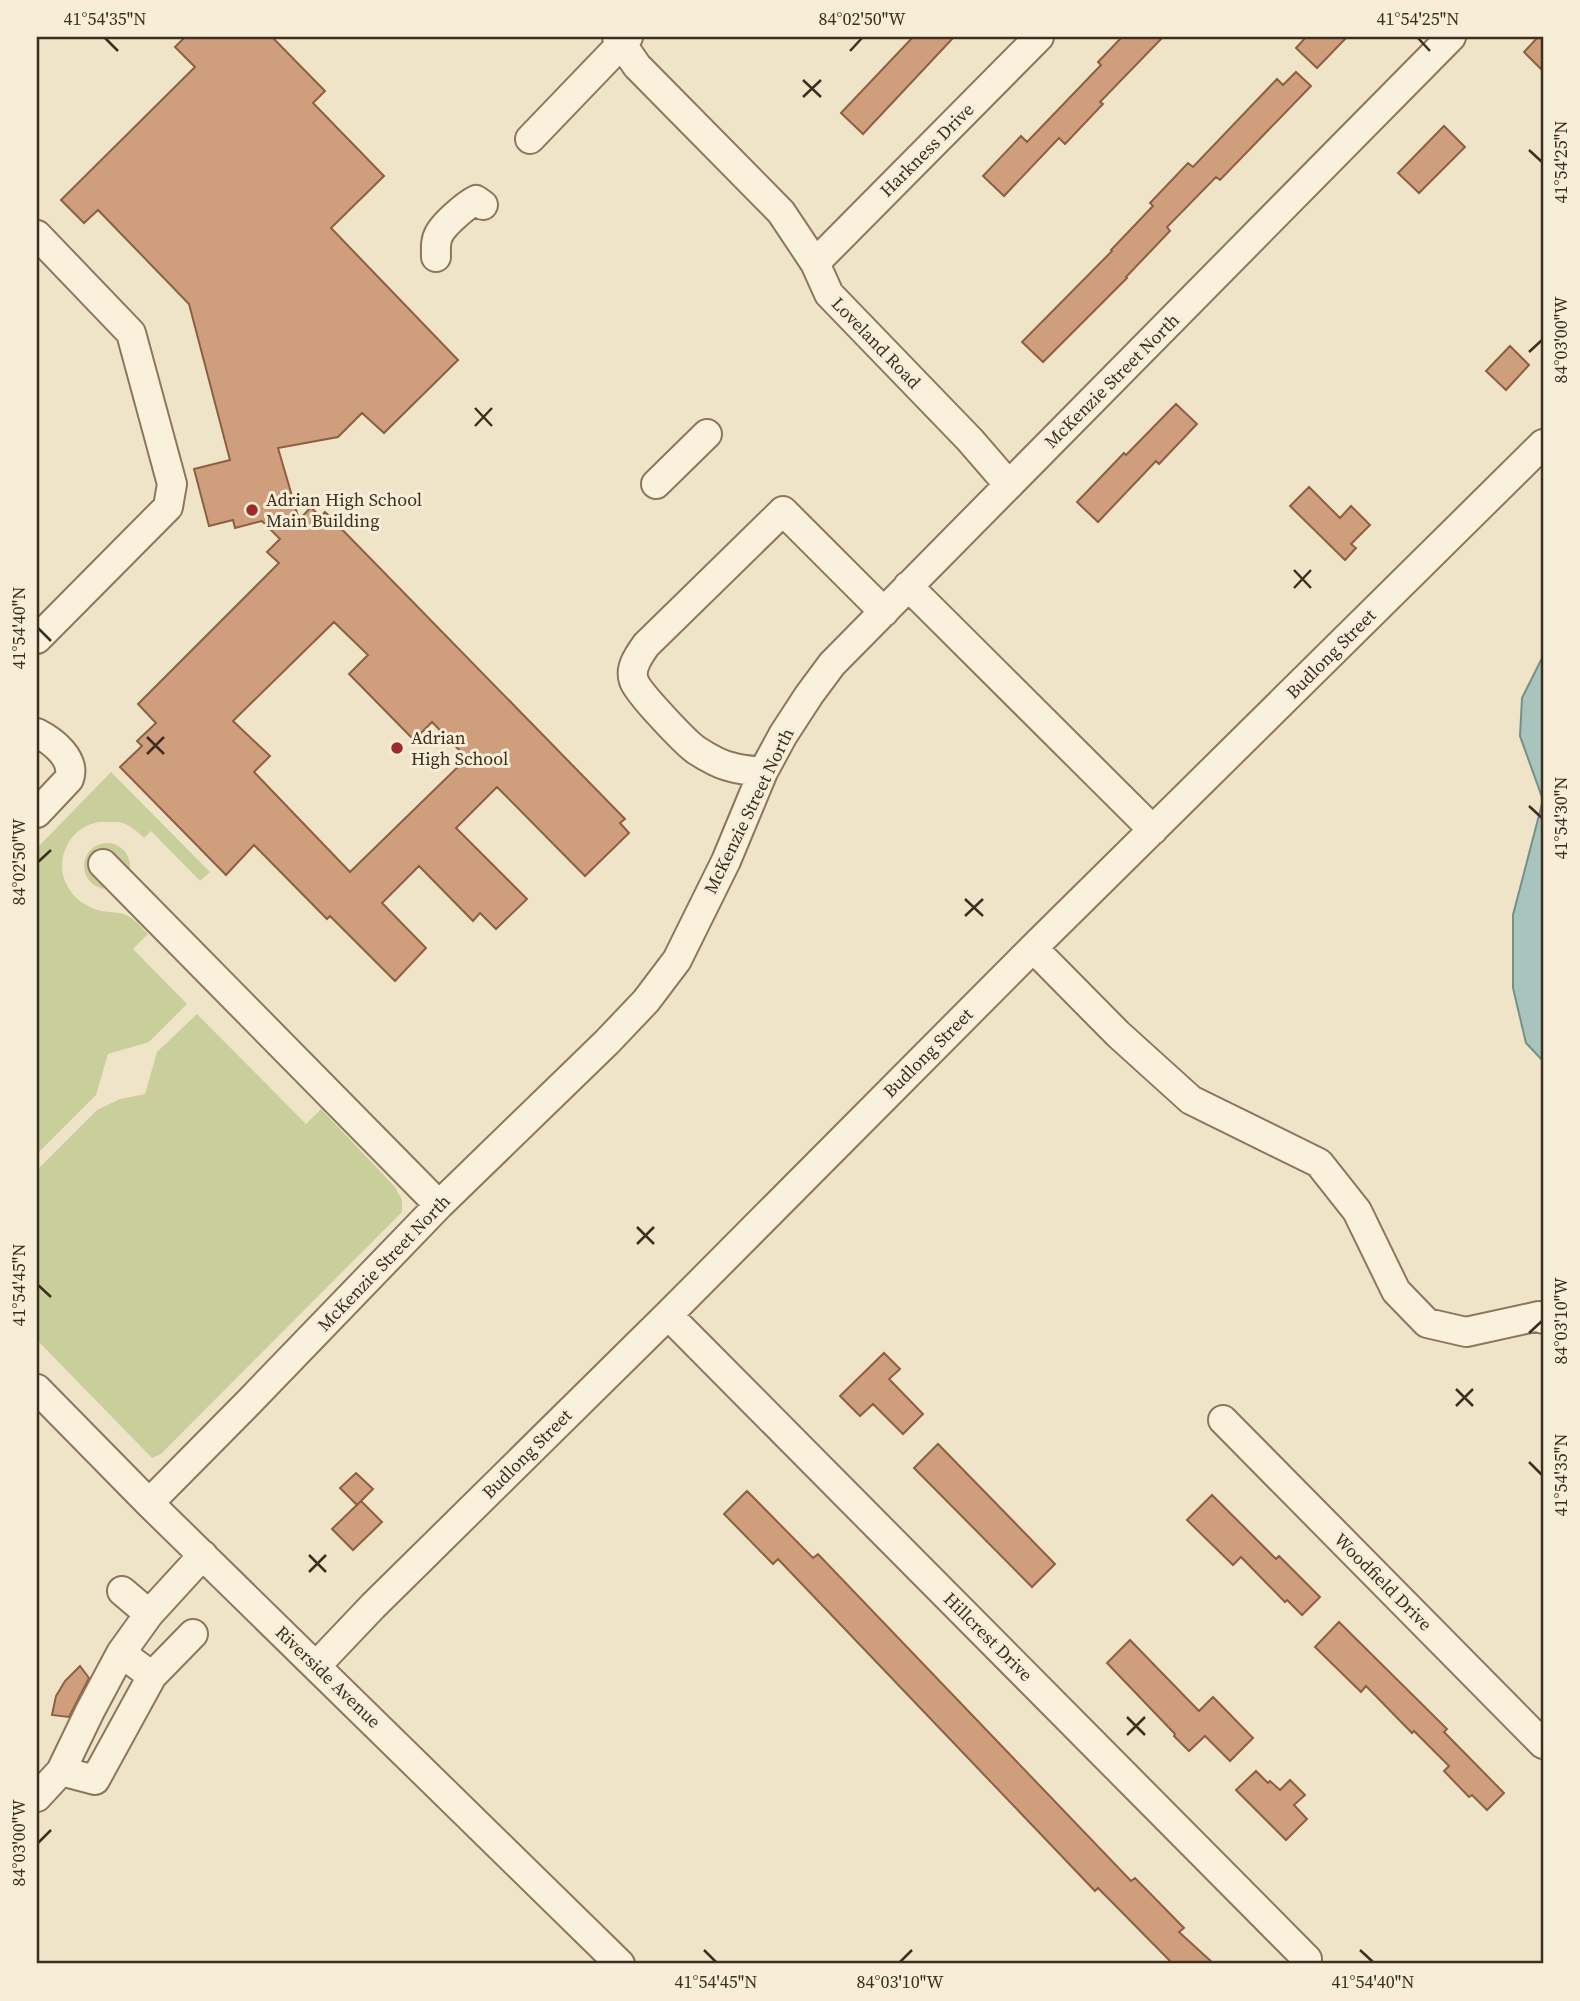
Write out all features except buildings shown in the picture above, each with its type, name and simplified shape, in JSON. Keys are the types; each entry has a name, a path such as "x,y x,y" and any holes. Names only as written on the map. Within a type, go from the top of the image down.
{"street":[{"name":"Harkness Drive","path":"815,263 1038,37"},
{"name":"McKenzie Street North","path":"149,1503 439,1206 646,1001 677,960 726,861 763,772 783,735 832,664 1451,37"},
{"name":"Loveland Road","path":"622,39 637,66 781,212 815,263 829,295 970,440 1009,485"},
{"path":"530,139 622,39"},
{"path":"436,257 436,241 440,231 469,203 476,200 484,205"},
{"path":"37,235 131,333 172,484 168,507 39,630"},
{"path":"656,484 707,435"},
{"name":"Budlong Street","path":"316,1666 373,1605 1543,444"},
{"path":"763,772 717,763 695,750 651,704 634,681 633,670 646,645 783,511 884,612"},
{"path":"908,586 1153,830"},
{"path":"37,733 45,737 70,762 71,775 37,813"},
{"path":"103,864 439,1206"},
{"path":"1033,948 1118,1034 1191,1100 1319,1163 1357,1211 1396,1291 1427,1323 1466,1332 1539,1316 1543,1319"},
{"name":"Hillcrest Drive","path":"668,1315 1307,1959"},
{"name":"Riverside Avenue","path":"37,1389 149,1503 620,1964"},
{"name":"Woodfield Drive","path":"1223,1420 1543,1744"},
{"path":"37,1797 61,1771 121,1653 149,1614 203,1555"},
{"path":"122,1591 149,1614"},
{"path":"61,1771 95,1780 152,1676 193,1634"},
{"path":"121,1653 152,1676"}],"green space":[{"path":"111,772 210,872 200,881 151,831 144,838 125,824 97,822 77,832 66,848 62,868 64,878 71,892 82,903 97,910 125,914 139,924 148,934 133,949 187,1004 149,1042 108,1054 96,1095 37,1154 37,848"},
{"path":"107,843 123,850 130,866 123,882 107,889 91,882 84,866 91,850"},
{"path":"197,1014 306,1124 321,1109 395,1187 402,1200 402,1212 161,1454 152,1458 37,1340 37,1170 97,1110 120,1099 145,1094 157,1052"}],"water":[{"path":"1543,658 1543,800 1520,736 1522,698"},
{"path":"1543,800 1543,1061 1526,1043 1513,988 1513,915"}],"place":[{"name":"Adrian High School Main Building","path":"252,510"},
{"name":"Adrian High School","path":"397,748"}]}
